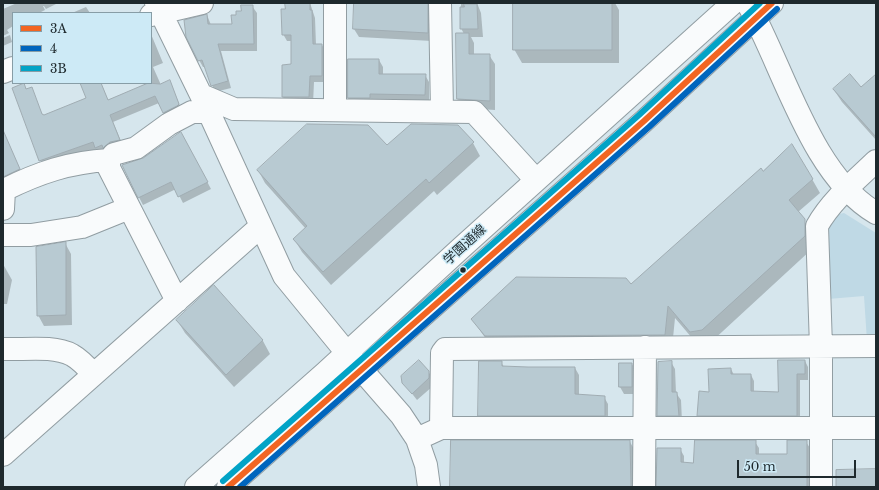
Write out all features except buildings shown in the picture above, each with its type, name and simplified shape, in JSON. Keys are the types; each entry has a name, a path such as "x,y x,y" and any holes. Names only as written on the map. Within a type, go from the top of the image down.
{"street":[{"path":"202,3 155,10 205,104 260,227 284,276 361,370 401,415 417,439 426,465 429,487"},
{"path":"335,3 335,110"},
{"path":"440,3 442,112"},
{"name":"学園通線","path":"196,487 347,353 536,180 733,3"},
{"name":"学園通線","path":"228,487 644,121 752,10 772,3"},
{"path":"752,10 821,158 846,189 865,207 876,213"},
{"path":"177,300 109,168 109,160 114,154 136,148 169,124 205,104 234,109 474,112 536,180"},
{"path":"3,210 4,190 16,184 51,170 82,162 109,160"},
{"path":"821,487 821,347 817,226 823,216 846,189 876,161"},
{"path":"3,234 31,235 82,227 129,208"},
{"path":"3,455 260,227"},
{"path":"441,428 442,353 445,349 876,346"},
{"path":"644,487 645,348"},
{"path":"3,349 58,350 72,355 81,361 93,374"},
{"path":"417,439 441,428 876,428"}],"shaded area":[{"path":"844,213 876,233 876,340 867,341 864,296 828,299 826,226 839,214"}],"transit line":[{"name":"3B","path":"223,481 639,115 760,3"},
{"name":"3A","path":"228,487 644,121 772,3"},
{"name":"4","path":"240,487 649,127 777,9"}]}
